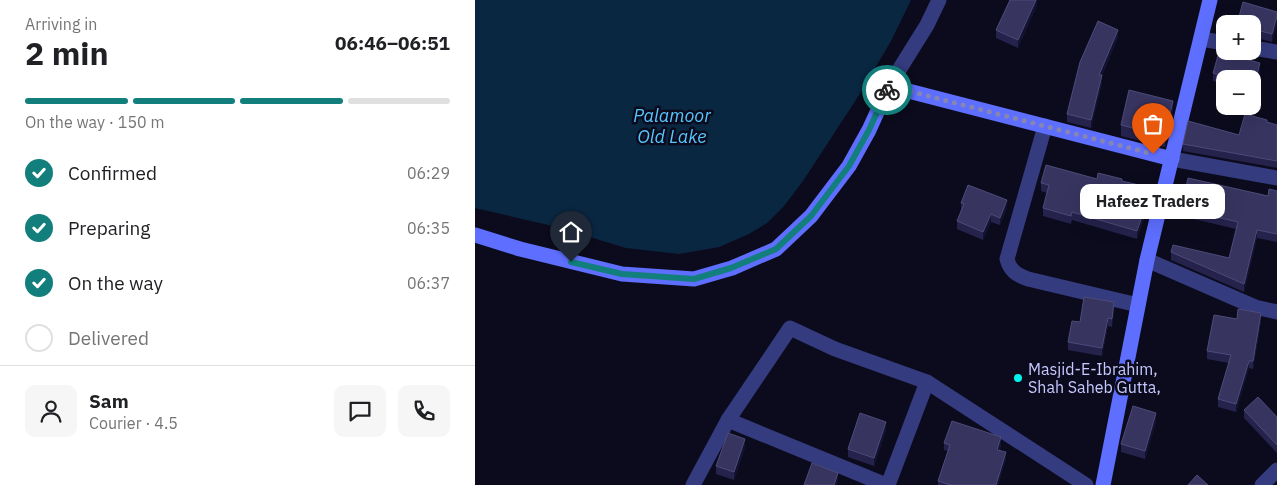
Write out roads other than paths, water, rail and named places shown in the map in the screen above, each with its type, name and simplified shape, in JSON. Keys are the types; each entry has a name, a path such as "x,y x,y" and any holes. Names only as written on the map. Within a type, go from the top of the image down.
{"street":[{"path":"475,235 521,249 622,274 694,279 731,268 776,249 811,216 849,166 869,130 889,86 927,25 939,0"},
{"path":"1103,485 1147,260 1210,0"},
{"path":"1201,39 1216,42"},
{"path":"1261,49 1277,52"},
{"path":"889,86 1171,158 1277,178"},
{"path":"1045,126 1007,259 1009,267 1017,275 1028,279 1138,305"},
{"path":"1147,260 1255,307 1277,312"},
{"path":"693,485 728,420 790,328 835,349 927,382 1085,485"},
{"path":"728,420 887,485 927,382"},
{"path":"1262,485 1277,470"}],"water":[{"name":"Palamoor Old Lake","path":"475,0 911,0 891,41 861,92 803,181 784,206 767,223 749,234 719,247 679,254 626,248 557,227 475,208"}],"place":[{"name":"Hafeez Traders","path":"1153,154"},
{"name":"Masjid-E-Ibrahim, Shah Saheb Gutta,","path":"1018,378"}]}
